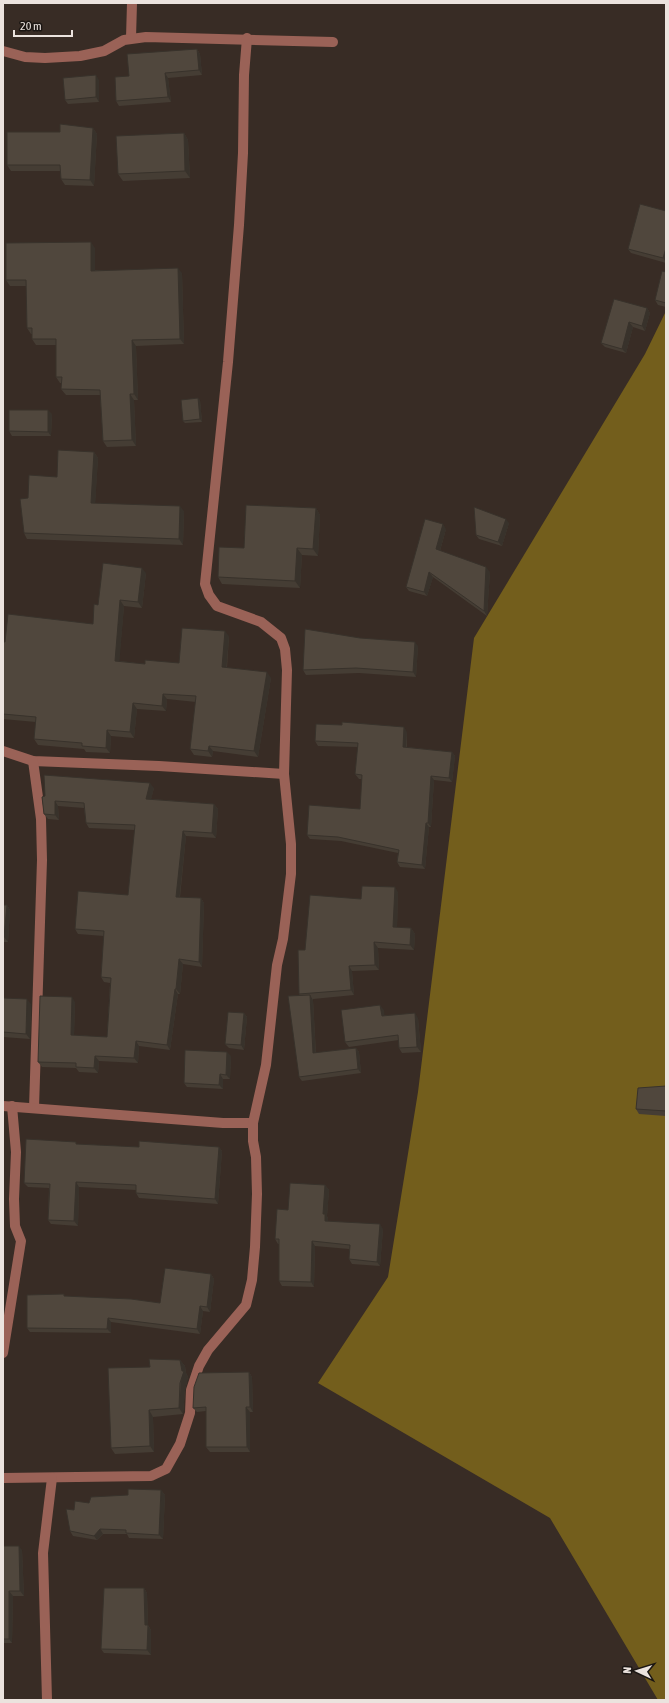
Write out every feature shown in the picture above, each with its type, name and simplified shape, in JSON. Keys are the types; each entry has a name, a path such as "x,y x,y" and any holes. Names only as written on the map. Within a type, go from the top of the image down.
{"street":[{"path":"131,38 132,3"},
{"path":"3,51 25,57 45,58 80,56 104,51 124,40 131,38 246,38 333,42"},
{"path":"3,1478 151,1476 166,1469 180,1444 190,1413 191,1390 199,1366 208,1350 246,1305 252,1280 257,1194 253,1123 266,1065 277,965 283,939 291,874 291,844 284,774 287,670 285,649 281,638 261,622 217,606 209,595 205,584 228,362 239,225 243,153 246,38"},
{"path":"3,751 32,761 159,766 284,774"},
{"path":"32,761 41,819 42,860 37,968 34,1108"},
{"path":"3,1353 21,1241 15,1226 14,1199 16,1152 8,1106 223,1123 253,1123"},
{"path":"47,1700 43,1553 52,1478"}],"shaded area":[{"path":"666,311 666,1700 658,1700 550,1518 318,1383 388,1277 418,1092 474,638 645,354"}],"building":[{"path":"197,49 199,70 165,73 168,97 116,101 115,77 129,76 127,54"},
{"path":"96,75 96,97 65,100 63,78"},
{"path":"60,124 93,128 90,180 61,179 60,165 7,165 7,132 60,132"},
{"path":"184,133 185,171 118,174 116,136"},
{"path":"640,204 666,211 666,248 663,258 628,249"},
{"path":"91,242 91,271 178,268 180,339 132,340 134,394 130,394 132,440 103,441 100,390 61,389 62,377 56,377 56,339 32,339 32,328 27,328 26,280 6,280 6,243"},
{"path":"662,271 666,272 666,303 655,300"},
{"path":"614,299 647,308 642,326 629,322 622,349 601,343"},
{"path":"198,398 200,419 183,421 181,400"},
{"path":"9,410 48,410 48,432 9,431"},
{"path":"58,450 94,452 91,503 180,506 179,539 24,533 20,499 28,498 29,475 57,477"},
{"path":"246,505 316,508 313,549 297,548 295,581 218,577 219,547 244,548"},
{"path":"474,507 506,519 498,542 476,535"},
{"path":"425,519 443,524 436,549 486,567 484,611 429,572 424,592 406,587"},
{"path":"103,563 142,568 138,602 120,600 115,661 145,664 145,660 179,663 182,628 225,631 222,667 267,672 254,751 209,746 208,751 190,749 196,696 163,694 162,706 133,703 130,732 107,730 106,748 82,746 82,743 34,739 36,717 3,714 3,642 5,642 8,614 93,624 94,604 98,605"},
{"path":"305,629 360,638 415,642 413,672 356,668 303,670"},
{"path":"342,722 404,727 403,747 452,752 449,778 431,776 428,823 426,823 422,865 397,862 399,850 338,837 307,835 309,805 360,809 362,775 355,774 358,743 315,741 316,724 342,725"},
{"path":"44,775 150,783 146,799 214,804 212,833 183,831 176,897 201,898 199,962 179,959 167,1045 136,1041 134,1058 95,1056 94,1068 76,1067 76,1063 38,1062 40,996 72,997 71,1035 107,1037 111,978 101,977 104,931 75,929 78,891 128,895 135,825 86,823 84,803 55,801 55,815 44,814 42,797 45,796"},
{"path":"362,886 395,887 393,927 411,928 410,945 374,942 375,965 349,966 351,990 299,994 298,950 305,950 310,895 361,899"},
{"path":"3,905 7,905 4,937 3,937"},
{"path":"310,995 313,1053 356,1048 358,1069 299,1077 288,996"},
{"path":"3,998 27,999 26,1034 3,1032"},
{"path":"380,1005 382,1016 415,1013 417,1047 399,1048 398,1035 345,1042 341,1010"},
{"path":"228,1012 244,1013 241,1045 225,1044"},
{"path":"185,1050 227,1052 226,1075 220,1074 219,1085 184,1083"},
{"path":"666,1086 666,1111 636,1109 638,1088"},
{"path":"26,1139 76,1142 76,1144 139,1147 139,1141 219,1147 215,1199 136,1193 136,1185 76,1182 74,1221 48,1220 50,1184 24,1183"},
{"path":"290,1183 325,1185 323,1214 325,1214 325,1221 380,1224 377,1262 349,1259 350,1245 312,1241 311,1282 279,1281 279,1239 275,1239 277,1209 288,1210"},
{"path":"165,1268 211,1274 207,1307 200,1306 197,1329 108,1318 107,1329 27,1328 27,1295 64,1294 64,1296 131,1299 160,1303"},
{"path":"149,1359 180,1360 182,1371 184,1371 180,1383 179,1408 149,1410 150,1446 111,1448 108,1368 150,1367"},
{"path":"249,1372 250,1407 246,1407 247,1447 206,1447 206,1407 193,1408 194,1387 199,1373"},
{"path":"128,1489 161,1490 159,1535 126,1533 126,1530 100,1529 94,1536 70,1531 66,1509 74,1510 75,1501 89,1503 91,1497 128,1495"},
{"path":"3,1546 19,1546 20,1591 9,1591 9,1639 3,1639"},
{"path":"104,1588 144,1588 145,1625 148,1625 147,1650 101,1649"}]}
